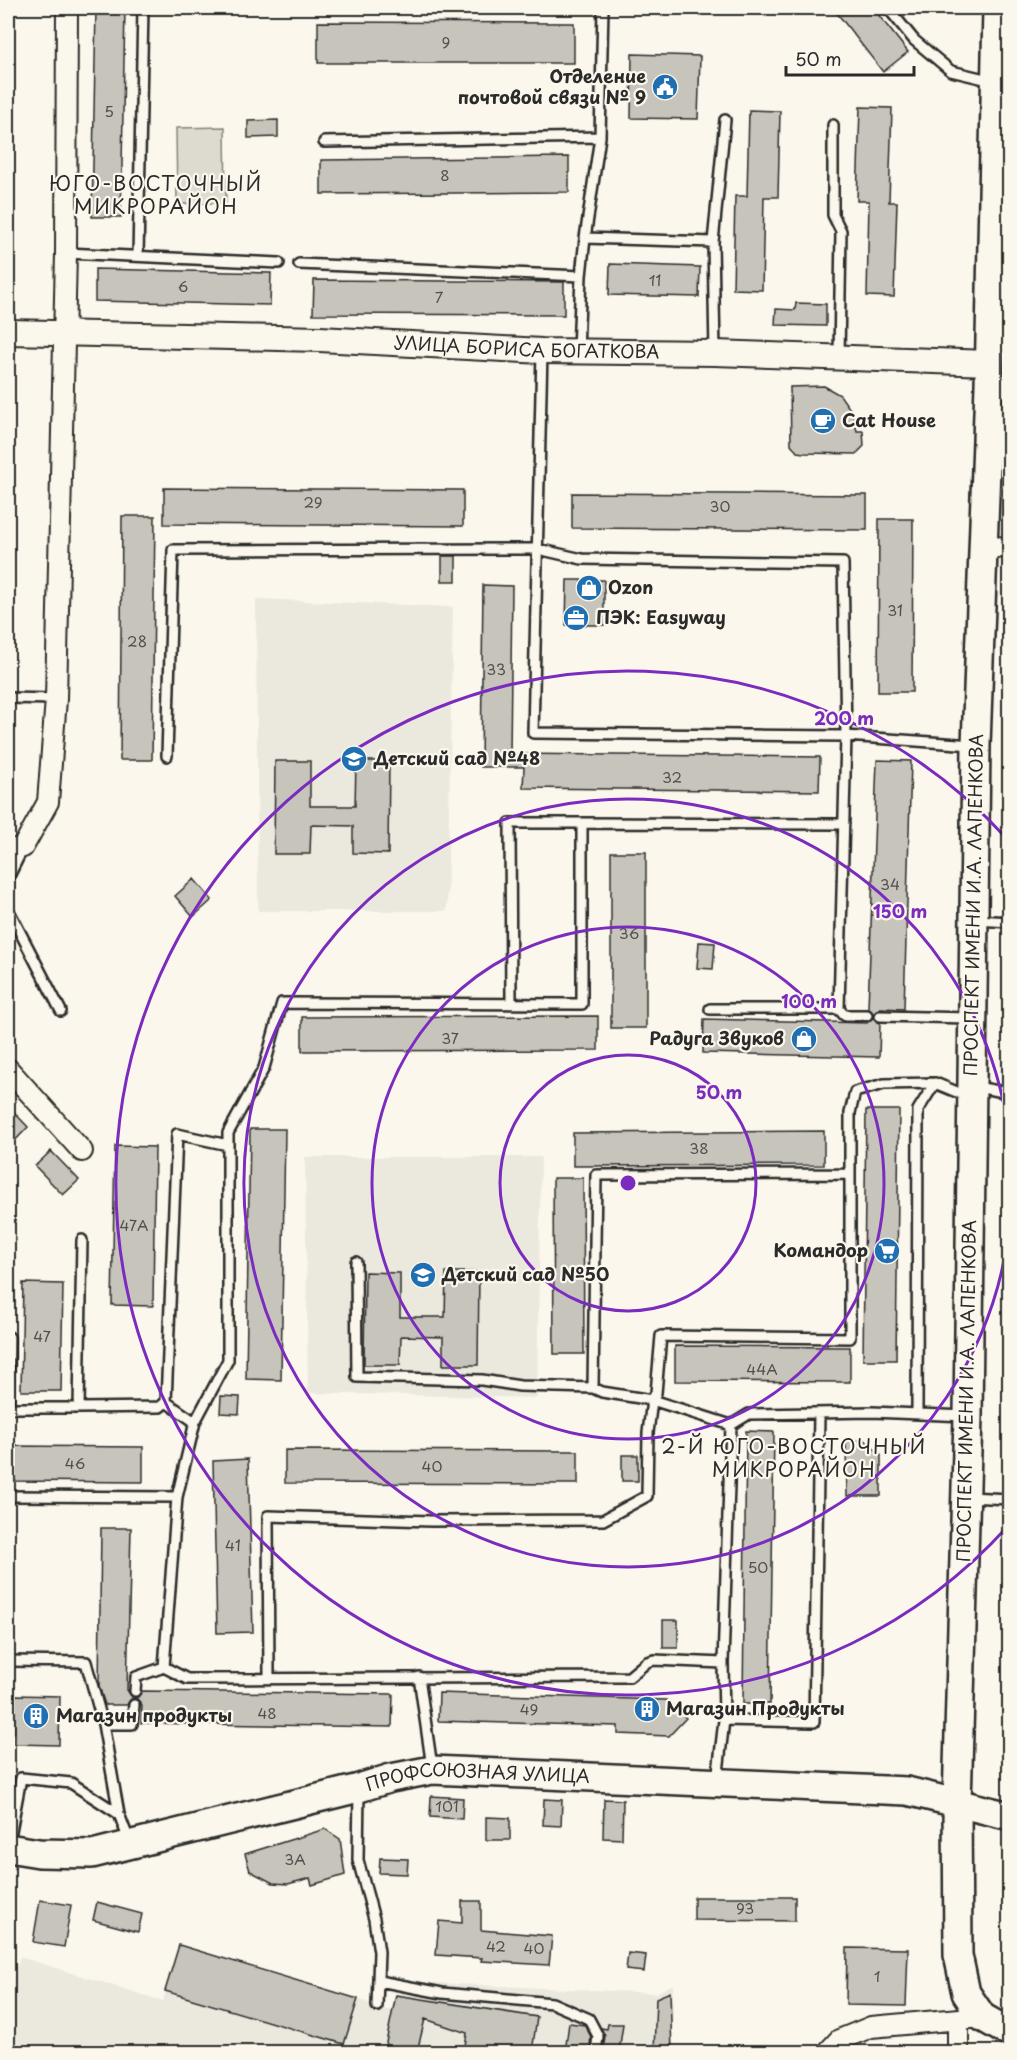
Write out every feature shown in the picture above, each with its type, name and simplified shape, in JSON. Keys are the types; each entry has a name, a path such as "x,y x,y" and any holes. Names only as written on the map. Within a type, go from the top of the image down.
{"main road":[{"name":"ПРОСПЕКТ ИМЕНИ И.А. ЛАПЕНКОВА","path":"970,2019 958,1954 957,1803 968,1416 976,745 983,548 996,378 997,8"},
{"name":"ПРОФСОЮЗНАЯ УЛИЦА","path":"8,1848 39,1853 92,1854 359,1788 391,1778 432,1770 908,1791 1010,1816"},
{"path":"970,2019 1010,2033"}],"street":[{"path":"15,849 48,802 56,699 66,253 66,8"},
{"name":"УЛИЦА БОРИСА БОГАТКОВА","path":"8,332 320,339 542,351 839,357 996,378"},
{"path":"983,548 1010,547"},
{"path":"8,1069 82,1151"},
{"path":"828,2052 839,2040 871,2027 970,2019 958,2052"}],"lane":[{"path":"138,256 143,8"},
{"path":"578,351 581,276 600,137 603,8"},
{"path":"888,8 914,40 951,71 998,64"},
{"path":"715,353 713,242 724,120"},
{"path":"833,125 833,215 841,231 839,357"},
{"path":"324,142 600,137"},
{"path":"585,238 713,242"},
{"path":"66,253 279,263"},
{"path":"299,264 581,276"},
{"path":"542,351 533,733 846,736 976,745"},
{"path":"167,756 173,550 538,549 582,558 843,563 846,736 839,1009 844,1015 867,1016"},
{"path":"8,698 56,699"},
{"path":"164,1667 177,1497 195,1422 228,1360 228,1133 264,1068 282,1003 582,1004 582,823"},
{"path":"511,1004 510,824 844,824"},
{"path":"8,889 8,878 15,849"},
{"path":"8,909 61,1011"},
{"path":"974,920 1010,922"},
{"path":"710,1009 839,1009"},
{"path":"880,1016 973,1018"},
{"path":"917,1413 918,1110 935,1083"},
{"path":"268,1678 268,1516 431,1521 603,1520 646,1496 648,1433 652,1400 656,1393 661,1336 850,1338 850,1113 855,1092 884,1084 935,1083 972,1092 1004,1092 1010,1097"},
{"path":"9,1337 8,1408 160,1407 166,1402 177,1134 228,1145"},
{"path":"593,1388 596,1175 849,1174"},
{"path":"79,1408 82,1240"},
{"path":"356,1262 357,1377 482,1380 520,1386 593,1388 603,1392 652,1400 731,1425 749,1414 917,1413 968,1416"},
{"path":"166,1402 195,1422"},
{"path":"724,1720 814,1722 819,1413"},
{"path":"716,1784 724,1720 723,1663 731,1425"},
{"path":"8,1496 177,1497"},
{"path":"965,1497 1010,1499"},
{"path":"135,1690 136,1677 164,1667 186,1679 629,1677 647,1662 654,1660 723,1663"},
{"path":"8,1661 86,1662 103,1724 119,1814 130,1844"},
{"path":"419,1677 432,1770"},
{"path":"103,1724 132,1724 134,1705"},
{"path":"8,1848 21,1778 71,1783 119,1814"},
{"path":"359,1788 358,1860 374,1919 379,1952 378,2006"},
{"path":"379,1981 442,1993 552,2003 589,2019 598,2036 596,2052"}],"shaded area":[{"path":"225,127 226,203 177,204 176,128"},
{"name":"Детский сад №48","path":"256,599 453,607 447,911 258,911"},
{"name":"Детский сад №50","path":"305,1157 541,1157 537,1398 308,1393"},
{"path":"179,1945 358,1999 393,2012 396,1995 415,1982 656,1993 673,1984 672,2052 8,2052 8,1994 20,1957 163,2001"}],"building":[{"path":"96,8 125,8 121,217 92,217"},
{"path":"833,8 873,8 908,52 883,72"},
{"path":"318,22 574,23 574,63 318,63"},
{"name":"Отделение почтовой связи № 9","path":"632,54 700,56 698,119 631,118"},
{"path":"860,107 892,108 889,202 897,202 894,297 867,296 869,201 857,201"},
{"path":"749,110 780,111 778,197 764,197 762,290 733,289 735,196 747,196"},
{"path":"278,120 278,137 248,138 248,121"},
{"path":"569,157 569,192 321,194 321,160"},
{"path":"610,264 700,267 699,297 609,295"},
{"path":"95,269 271,273 270,305 95,301"},
{"path":"314,280 564,282 564,315 313,314"},
{"path":"796,303 826,304 826,326 775,325 776,309 795,310"},
{"name":"Cat House","path":"824,386 840,395 852,412 857,431 863,431 864,446 856,454 797,452 791,444 790,387"},
{"path":"164,488 463,490 463,526 164,524"},
{"path":"572,493 867,495 867,530 572,528"},
{"path":"122,516 155,516 152,760 120,760"},
{"path":"879,519 913,519 912,692 878,692"},
{"path":"442,556 456,556 456,581 442,581"},
{"path":"567,580 604,580 604,625 566,625"},
{"path":"483,585 512,586 510,754 820,757 819,791 523,788 524,767 481,767"},
{"path":"877,760 911,761 904,1009 880,1008 874,1014 868,1008"},
{"path":"275,761 310,761 310,806 355,806 356,761 389,761 388,854 353,853 353,826 311,825 310,854 274,854"},
{"path":"611,852 646,852 646,1028 611,1028"},
{"path":"194,879 212,900 193,917 175,896"},
{"path":"699,942 715,943 713,969 697,968"},
{"path":"598,1016 598,1050 302,1051 302,1017"},
{"path":"873,1017 880,1023 879,1057 703,1053 704,1019 867,1023"},
{"path":"8,1106 28,1127 8,1148"},
{"path":"866,1110 899,1110 896,1360 863,1360"},
{"path":"250,1129 285,1129 281,1380 246,1379"},
{"path":"824,1131 824,1165 573,1166 573,1133"},
{"path":"115,1146 155,1147 153,1306 112,1305"},
{"path":"51,1151 79,1180 63,1195 35,1166"},
{"path":"553,1178 583,1178 584,1354 554,1354"},
{"path":"365,1272 400,1273 400,1317 445,1317 446,1272 479,1272 478,1365 443,1365 443,1337 401,1336 400,1365 364,1365"},
{"path":"23,1283 63,1284 61,1391 21,1391"},
{"path":"675,1346 850,1347 850,1382 675,1381"},
{"path":"221,1396 240,1397 239,1414 220,1413"},
{"path":"746,1431 774,1432 770,1704 743,1704"},
{"path":"865,1440 881,1455 881,1496 847,1496 846,1441"},
{"path":"8,1446 143,1447 143,1482 8,1481"},
{"path":"285,1450 578,1451 578,1484 285,1483"},
{"path":"622,1455 638,1455 638,1481 622,1481"},
{"path":"248,1459 253,1632 217,1633 213,1461"},
{"path":"101,1528 131,1528 127,1690 132,1697 138,1697 142,1691 393,1694 392,1727 141,1723 142,1705 137,1699 131,1699 127,1705 105,1705 99,1686"},
{"path":"663,1620 678,1620 678,1648 663,1648"},
{"path":"439,1693 666,1700 686,1718 669,1736 618,1734 618,1726 438,1721"},
{"name":"Магазин продукты","path":"14,1695 60,1696 59,1745 13,1744"},
{"path":"431,1796 463,1798 462,1819 430,1817"},
{"path":"544,1799 562,1800 561,1826 543,1825"},
{"path":"604,1799 623,1800 622,1839 603,1838"},
{"path":"486,1817 510,1818 510,1840 486,1840"},
{"path":"325,1829 340,1839 345,1875 312,1885 310,1878 288,1884 273,1883 250,1871 245,1854"},
{"path":"380,1858 408,1859 407,1874 379,1873"},
{"path":"694,1897 795,1897 795,1921 694,1920"},
{"path":"40,1900 71,1905 64,1947 33,1942"},
{"path":"462,1901 481,1901 481,1930 552,1936 549,1965 481,1961 482,1958 436,1955 439,1921 462,1923"},
{"path":"97,1902 142,1914 138,1932 93,1920"},
{"path":"179,1945 358,1999 344,2044 165,1991"},
{"path":"847,1948 908,1949 906,2006 846,2005"},
{"path":"628,1953 646,1955 644,1972 626,1970"},
{"path":"670,1992 672,2052 654,2052 656,1998"},
{"path":"396,1995 537,2017 532,2052 464,2052 467,2033 425,2019 417,2052 384,2052"},
{"path":"569,2023 585,2025 591,2037 589,2052 565,2052"},
{"path":"608,2024 623,2024 619,2052 603,2052 605,2036 601,2028 607,2029"}],"place":[{"name":"Отделение почтовой связи № 9","path":"665,87"},
{"name":"Cat House","path":"823,421"},
{"name":"Ozon","path":"589,588"},
{"name":"ПЭК: Easyway","path":"576,618"},
{"name":"Детский сад №48","path":"354,759"},
{"name":"Радуга Звуков","path":"804,1039"},
{"name":"Командор","path":"887,1251"},
{"name":"Детский сад №50","path":"423,1275"},
{"name":"Магазин Продукты","path":"647,1709"},
{"name":"Магазин продукты","path":"36,1716"}],"district":[{"name":"ЮГО-ВОСТОЧНЫЙ МИКРОРАЙОН","path":"156,196"},
{"name":"2-Й ЮГО-ВОСТОЧНЫЙ МИКРОРАЙОН","path":"794,1458"}]}
